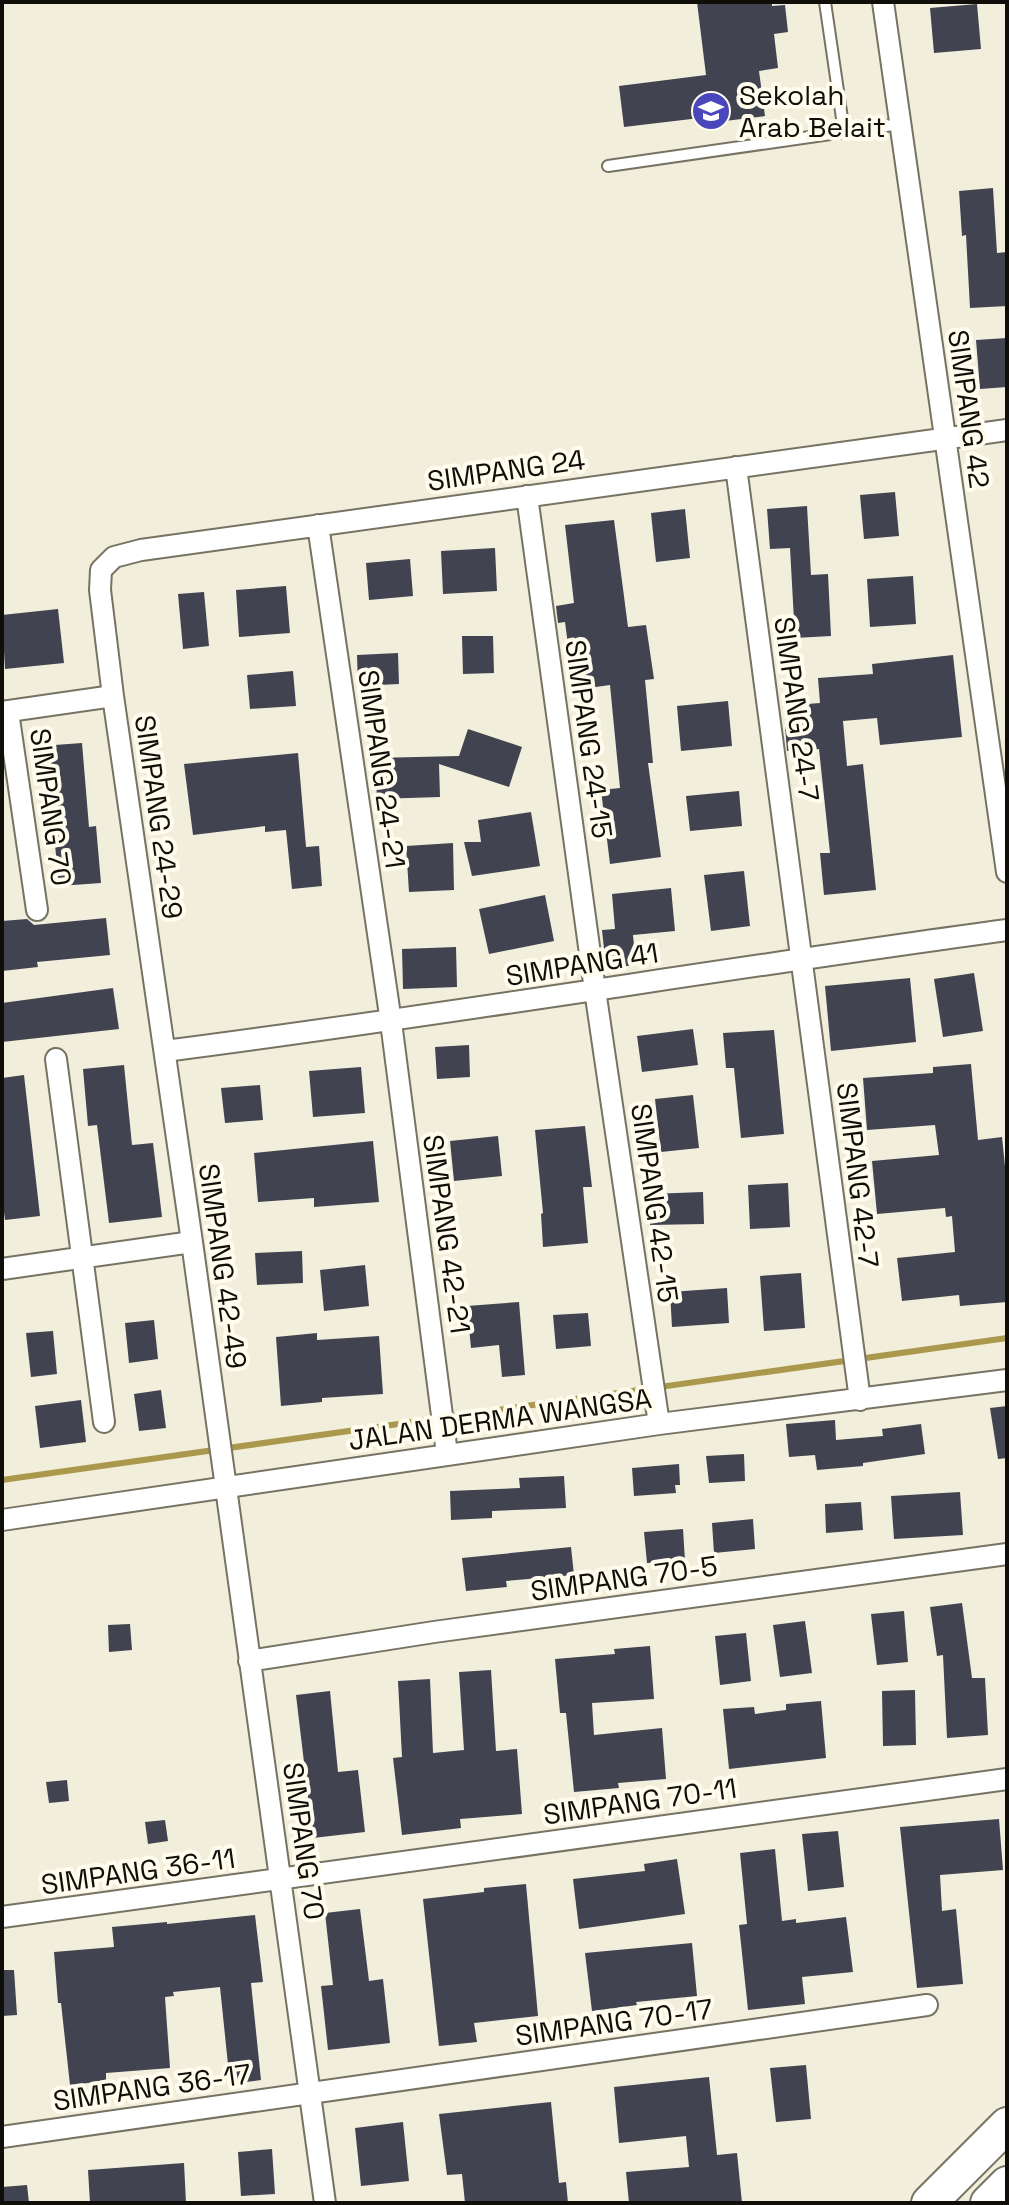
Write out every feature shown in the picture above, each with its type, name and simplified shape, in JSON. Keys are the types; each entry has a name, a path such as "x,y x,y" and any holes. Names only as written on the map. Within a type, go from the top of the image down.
{"highway":[{"path":"929,2203 1007,2125"},
{"path":"988,2203 1007,2184"}],"street":[{"name":"SIMPANG 42","path":"883,2 1007,872"},
{"name":"SIMPANG 24","path":"100,590 101,570 114,557 141,550 1007,430"},
{"name":"SIMPANG 24-7","path":"736,467 802,958"},
{"name":"SIMPANG 24-15","path":"527,496 595,990"},
{"name":"SIMPANG 24-21","path":"318,525 391,1022"},
{"name":"SIMPANG 24-29","path":"100,590 165,1051"},
{"path":"5,712 113,696"},
{"name":"SIMPANG 70","path":"5,712 37,910"},
{"name":"SIMPANG 41","path":"165,1051 391,1022 802,958 1007,930"},
{"name":"SIMPANG 42-7","path":"802,958 860,1400"},
{"name":"SIMPANG 42-15","path":"595,990 659,1424"},
{"name":"SIMPANG 42-21","path":"391,1022 446,1444"},
{"name":"SIMPANG 42-49","path":"165,1051 224,1478"},
{"path":"56,1059 104,1422"},
{"path":"2,1269 192,1242"},
{"name":"JALAN DERMA WANGSA","path":"2,1520 224,1478 446,1444 659,1424 1007,1380"},
{"name":"SIMPANG 70","path":"224,1478 325,2203"},
{"name":"SIMPANG 70-5","path":"249,1661 434,1632 1007,1554"},
{"name":"SIMPANG 70-11","path":"281,1880 1007,1779"},
{"name":"SIMPANG 36-11","path":"2,1917 281,1880"},
{"name":"SIMPANG 70-17","path":"310,2094 927,2005"},
{"name":"SIMPANG 36-17","path":"2,2137 310,2094"}],"lane":[{"path":"825,2 844,132"},
{"path":"608,166 900,124"}],"building":[{"path":"697,2 772,2 772,6 785,5 788,32 774,34 778,68 759,71 765,116 725,121 725,115 624,127 619,86 706,75"},
{"path":"977,4 981,49 934,53 930,8"},
{"path":"993,188 997,253 1007,252 1007,306 970,308 966,235 962,236 959,191"},
{"path":"1007,338 1007,387 980,389 976,340"},
{"path":"895,492 899,536 864,539 860,495"},
{"path":"807,506 811,575 828,574 831,636 795,638 790,548 770,549 767,509"},
{"path":"685,509 690,558 656,562 651,513"},
{"path":"614,520 628,627 646,625 654,679 645,680 653,763 648,763 661,857 610,864 601,790 620,788 610,685 574,690 565,622 558,623 556,606 574,603 565,525"},
{"path":"495,548 497,591 443,594 441,551"},
{"path":"410,559 413,596 369,600 366,563"},
{"path":"913,576 916,624 870,627 867,579"},
{"path":"286,586 290,633 239,637 236,590"},
{"path":"204,592 209,646 183,649 178,594"},
{"path":"58,609 64,663 5,669 2,615"},
{"path":"462,636 493,636 494,673 463,674"},
{"path":"398,653 399,684 358,686 357,655"},
{"path":"953,655 962,737 880,745 877,718 843,721 847,766 863,764 876,890 824,895 820,853 830,853 819,749 787,751 785,726 797,725 795,705 820,703 818,678 873,674 872,664"},
{"path":"293,671 296,706 250,709 247,675"},
{"path":"728,701 732,746 681,751 677,706"},
{"path":"468,729 522,747 509,787 439,764 440,797 377,799 375,758 459,756"},
{"path":"82,743 89,827 96,826 101,883 59,886 51,803 46,804 41,746"},
{"path":"298,753 306,847 319,846 322,886 292,889 286,830 265,832 265,826 193,835 184,764"},
{"path":"739,791 742,826 690,831 686,796"},
{"path":"531,812 540,866 472,876 464,842 481,842 478,820"},
{"path":"453,843 454,890 409,892 406,846"},
{"path":"744,871 750,926 711,931 704,875"},
{"path":"671,888 675,931 633,935 636,965 606,968 602,930 615,929 612,894"},
{"path":"545,895 554,941 489,954 479,909"},
{"path":"106,918 110,955 37,962 38,967 2,971 2,921 27,919 34,925"},
{"path":"456,947 457,987 403,989 402,949"},
{"path":"974,973 983,1031 943,1037 934,979"},
{"path":"910,978 916,1042 831,1051 825,986"},
{"path":"113,988 119,1029 2,1042 2,1003"},
{"path":"693,1029 698,1065 642,1072 637,1036"},
{"path":"774,1030 784,1134 741,1138 734,1068 726,1068 723,1033"},
{"path":"469,1045 470,1077 437,1079 435,1047"},
{"path":"971,1064 978,1140 1002,1137 1007,1186 1007,1302 960,1306 959,1295 902,1301 897,1258 955,1252 952,1216 946,1217 945,1208 877,1214 872,1161 939,1155 935,1125 867,1130 863,1078 933,1073 933,1067"},
{"path":"124,1065 132,1145 153,1143 162,1217 109,1223 97,1125 88,1126 83,1069"},
{"path":"361,1067 365,1113 313,1117 309,1071"},
{"path":"24,1075 40,1216 5,1220 2,1197 2,1078"},
{"path":"260,1085 263,1120 225,1123 221,1088"},
{"path":"693,1095 699,1148 661,1152 655,1099"},
{"path":"585,1126 592,1187 583,1187 588,1243 543,1247 535,1130"},
{"path":"498,1136 502,1176 454,1181 450,1141"},
{"path":"373,1141 379,1202 314,1207 314,1198 258,1202 254,1153"},
{"path":"788,1183 790,1227 750,1229 748,1185"},
{"path":"703,1192 704,1224 650,1225 650,1194"},
{"path":"302,1251 303,1283 257,1285 255,1253"},
{"path":"365,1265 369,1306 324,1311 320,1270"},
{"path":"801,1273 805,1328 764,1331 760,1276"},
{"path":"727,1288 729,1323 672,1327 670,1292"},
{"path":"519,1302 525,1375 502,1377 499,1345 471,1348 467,1306"},
{"path":"588,1313 591,1346 556,1349 553,1315"},
{"path":"154,1320 158,1359 129,1363 125,1323"},
{"path":"53,1331 57,1374 31,1377 26,1333"},
{"path":"317,1333 317,1340 379,1336 383,1394 322,1398 322,1402 281,1406 276,1337"},
{"path":"161,1390 166,1428 139,1431 134,1394"},
{"path":"81,1400 86,1442 40,1448 35,1406"},
{"path":"1007,1406 1007,1458 998,1459 990,1408"},
{"path":"835,1420 836,1440 883,1436 882,1429 921,1424 925,1454 863,1463 863,1466 817,1470 815,1455 789,1457 786,1424"},
{"path":"744,1454 745,1481 709,1483 706,1456"},
{"path":"679,1464 680,1485 675,1485 676,1493 634,1496 632,1468"},
{"path":"564,1476 566,1508 492,1511 492,1518 451,1520 450,1491 520,1488 519,1478"},
{"path":"960,1492 963,1535 894,1539 891,1496"},
{"path":"861,1502 863,1530 826,1533 825,1504"},
{"path":"753,1519 755,1549 714,1553 712,1523"},
{"path":"683,1529 685,1561 647,1563 644,1532"},
{"path":"571,1547 574,1575 506,1581 507,1587 466,1591 462,1558"},
{"path":"962,1603 972,1678 985,1678 988,1735 947,1738 943,1655 937,1656 930,1607"},
{"path":"904,1611 908,1662 877,1665 871,1614"},
{"path":"805,1621 812,1673 780,1677 773,1625"},
{"path":"130,1624 132,1650 109,1652 108,1625"},
{"path":"746,1633 751,1681 720,1685 715,1636"},
{"path":"650,1646 654,1699 592,1703 594,1735 662,1728 666,1779 618,1783 619,1788 574,1792 566,1713 560,1713 555,1659 615,1654 614,1649"},
{"path":"491,1670 496,1751 517,1749 522,1814 460,1819 461,1828 402,1835 393,1758 402,1757 398,1681 430,1679 433,1753 464,1750 459,1672"},
{"path":"915,1690 916,1745 883,1746 882,1691"},
{"path":"330,1691 338,1772 358,1770 365,1832 313,1838 296,1695"},
{"path":"821,1701 826,1758 729,1769 723,1709 754,1707 755,1714 786,1710 786,1704"},
{"path":"67,1780 69,1801 49,1803 46,1782"},
{"path":"999,1819 1003,1870 940,1875 942,1911 956,1909 963,1984 917,1988 900,1827"},
{"path":"165,1820 168,1841 148,1844 145,1822"},
{"path":"838,1831 844,1887 808,1891 802,1834"},
{"path":"775,1849 782,1921 796,1919 796,1923 846,1917 853,1972 802,1977 805,2004 748,2010 739,1925 747,1924 740,1853"},
{"path":"677,1859 685,1914 579,1929 573,1879 645,1871 644,1864"},
{"path":"526,1884 538,2016 474,2023 477,2042 439,2046 423,1899"},
{"path":"360,1909 369,1981 383,1979 390,2043 328,2050 321,1986 333,1985 325,1913"},
{"path":"255,1915 263,1982 251,1983 261,2080 230,2084 220,1987 173,1992 174,1996 165,1997 170,2068 106,2073 106,2081 70,2085 54,1952 114,1947 112,1927"},
{"path":"692,1943 697,1996 636,2002 637,2005 592,2011 585,1953"},
{"path":"2,1970 14,1970 17,2015 2,2016"},
{"path":"806,2065 811,2119 776,2122 770,2068"},
{"path":"709,2077 717,2155 737,2153 742,2203 629,2203 626,2172 689,2167 686,2136 619,2143 614,2087"},
{"path":"551,2102 559,2183 566,2182 568,2203 465,2203 462,2174 447,2175 439,2114"},
{"path":"403,2122 409,2181 361,2186 355,2128"},
{"path":"272,2149 275,2194 241,2196 238,2152"},
{"path":"184,2163 186,2203 90,2203 88,2170"},
{"path":"27,2185 29,2203 2,2203 2,2187"}],"waterway":[{"path":"2,1480 1007,1338"}],"place":[{"name":"Sekolah Arab Belait","path":"711,111"}]}
